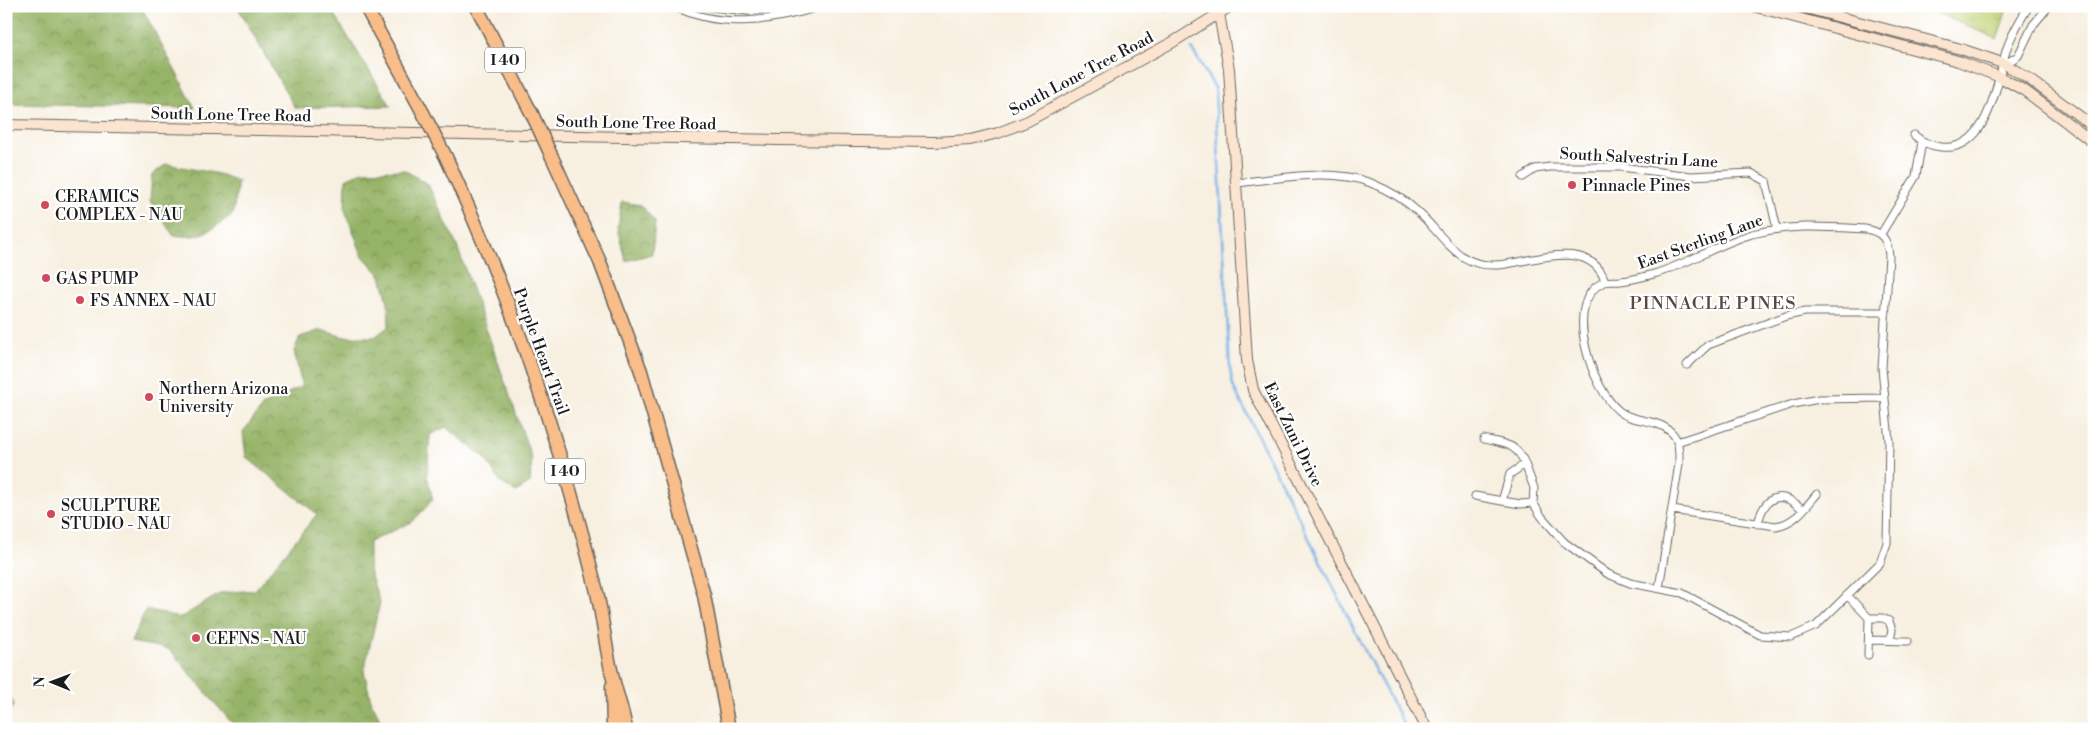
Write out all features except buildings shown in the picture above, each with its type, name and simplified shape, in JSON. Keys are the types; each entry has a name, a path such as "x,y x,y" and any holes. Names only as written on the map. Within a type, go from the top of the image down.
{"highway":[{"name":"Purple Heart Trail","path":"365,6 446,157 496,272 548,417 569,484 597,591 612,676 622,705 626,729"},
{"name":"I 40","path":"476,6 532,114 600,262 642,371 704,595 729,729"},
{"path":"612,676 613,729"}],"main road":[{"name":"South Lone Tree Road","path":"6,125 779,140 935,142 970,140 998,133 1028,121 1218,10 1231,6"},
{"path":"1752,6 1958,61 2000,77 2031,96 2094,143"},
{"path":"1798,6 1961,49 2005,64 2032,80 2094,127"},
{"name":"East Zuni Drive","path":"1218,10 1229,68 1246,360 1253,390 1428,729"}],"street":[{"path":"674,6 702,17 745,21 780,18 822,6"},
{"path":"702,6 748,11 788,6"},
{"path":"1914,135 1922,142 1950,148 1970,140 1978,130 1990,107 2005,64 2006,52 2013,33 2029,6"},
{"path":"2005,64 2018,56 2033,26 2050,6"},
{"path":"1484,439 1516,448 1521,454 1534,488 1533,503 1564,542 1608,574 1630,583 1682,593 1760,634 1782,637 1799,634 1816,626 1880,563 1887,542 1889,441 1882,368 1889,248 1881,234 1916,176 1922,142"},
{"name":"South Salvestrin Lane","path":"1523,178 1535,169 1550,167 1634,168 1691,176 1751,173 1766,181 1777,229"},
{"path":"1236,183 1326,176 1355,178 1388,191 1402,199 1430,224 1451,249 1474,262 1488,265 1506,265 1557,255 1568,255 1578,257 1596,266 1605,281 1594,289 1585,312 1585,348 1592,373 1605,396 1618,411 1633,418 1664,427 1671,432 1677,442 1679,464 1659,588"},
{"name":"East Sterling Lane","path":"1605,281 1630,280 1674,268 1751,234 1777,229 1808,226 1875,230 1881,234"},
{"path":"1687,365 1708,345 1786,316 1805,312 1886,312"},
{"path":"1677,442 1793,404 1819,399 1884,398"},
{"path":"1502,501 1510,474 1525,464"},
{"path":"1672,510 1758,524 1784,525 1795,519 1817,494"},
{"path":"1475,496 1521,504 1533,503"},
{"path":"1758,524 1764,506 1775,498 1789,498 1803,510"},
{"path":"1847,595 1869,618 1868,655"},
{"path":"1869,618 1883,618 1889,621 1892,630 1890,640"},
{"path":"1869,640 1908,641"}],"green space":[{"path":"6,6 141,6 195,108 6,104"},
{"path":"237,6 329,6 391,106 295,108"},
{"path":"1921,6 2008,6 1997,39"},
{"path":"166,164 219,174 238,181 233,214 212,229 199,235 173,235 150,201 152,175"},
{"path":"404,170 428,184 457,246 532,459 530,483 516,492 500,482 484,457 446,427 430,435 427,476 433,500 412,522 369,542 369,571 380,602 364,671 371,701 385,729 237,729 169,649 131,642 146,609 180,618 221,593 255,590 317,514 246,457 243,432 263,406 302,386 294,351 300,337 321,330 344,337 375,337 389,326 388,302 381,276 362,255 345,210 346,179 363,171"},
{"path":"622,202 641,205 655,222 652,254 626,261 618,228"},
{"path":"6,686 14,705 6,715"}],"waterway":[{"path":"1167,6 1167,11"},
{"path":"1192,49 1215,88 1230,369 1233,386 1406,729"}],"place":[{"name":"Pinnacle Pines","path":"1572,185"},
{"name":"CERAMICS COMPLEX - NAU","path":"45,205"},
{"name":"GAS PUMP","path":"46,278"},
{"name":"FS ANNEX - NAU","path":"80,300"},
{"name":"Northern Arizona University","path":"149,397"},
{"name":"SCULPTURE STUDIO - NAU","path":"51,514"},
{"name":"CEFNS - NAU","path":"196,638"}],"district":[{"name":"PINNACLE PINES","path":"1713,303"}]}
